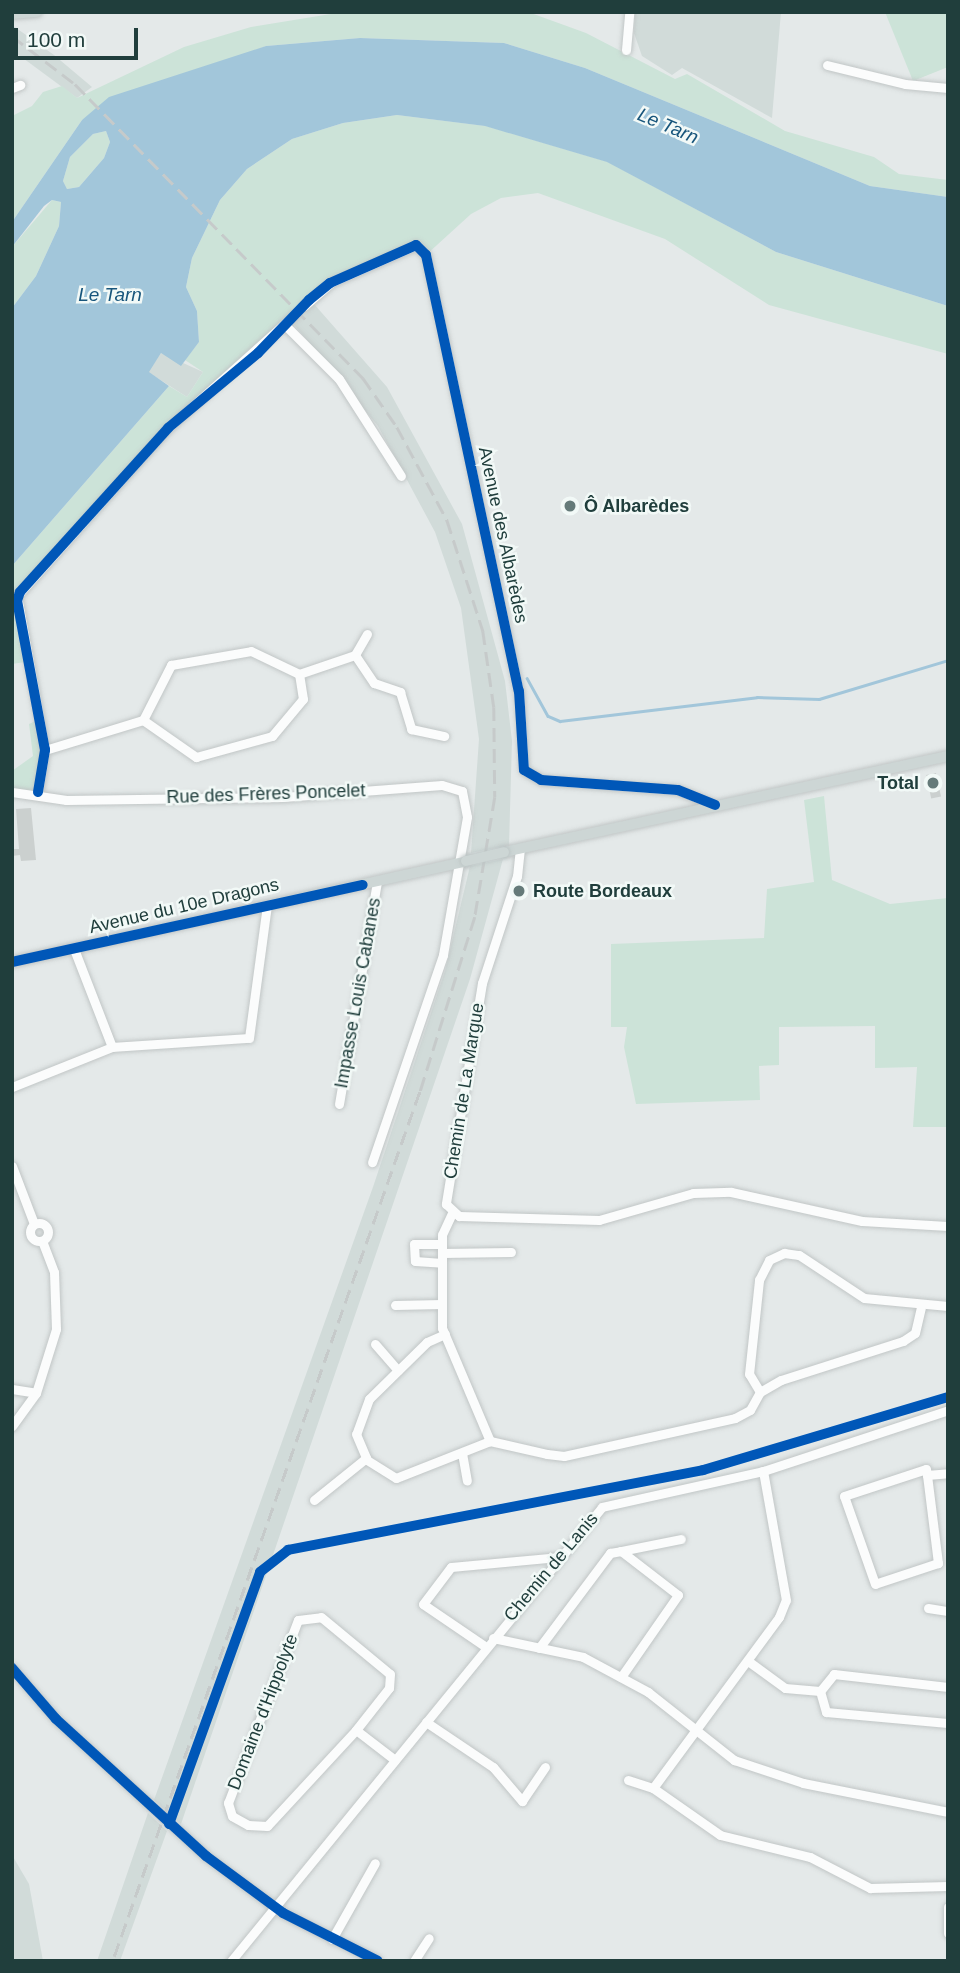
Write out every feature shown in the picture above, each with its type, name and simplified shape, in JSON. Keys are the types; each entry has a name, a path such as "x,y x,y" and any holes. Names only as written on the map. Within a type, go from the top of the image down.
{"main road":[{"path":"12,14 37,12"},
{"name":"Avenue du 10e Dragons","path":"12,962 715,805 948,756"}],"street":[{"path":"626,50 629,12"},
{"path":"827,65 948,88"},
{"name":"Avenue des Albarèdes","path":"304,306 330,283 416,245 426,255 519,691 524,770 541,780 678,790 715,805"},
{"path":"12,792 38,792 45,750 17,596 168,428 295,314"},
{"path":"285,325 339,379 401,476"},
{"path":"45,750 144,720 171,665 251,651 299,674 355,655 367,634"},
{"path":"355,655 374,682 400,692 411,729 444,736"},
{"path":"144,720 196,757 272,736 303,699 299,674"},
{"name":"Rue des Frères Poncelet","path":"38,792 66,800 283,797 442,785 462,791 467,806 461,862"},
{"name":"Chemin de La Margue","path":"453,1211 446,1204 482,984 517,876 520,848"},
{"path":"372,1162 443,955 461,862"},
{"name":"Impasse Louis Cabanes","path":"339,1104 377,882"},
{"path":"12,1087 112,1047 249,1038 267,905"},
{"path":"74,949 112,1047"},
{"path":"12,1166 34,1224 31,1236 42,1241 54,1272 56,1316 49,1364 36,1393 12,1426"},
{"path":"490,1441 445,1334 442,1254 453,1211 459,1216 598,1220 694,1193 732,1192 862,1221 948,1226"},
{"path":"442,1254 511,1252"},
{"path":"760,1392 749,1374 759,1280 769,1260 784,1253 799,1255 864,1297 921,1308 948,1306"},
{"path":"395,1305 442,1304"},
{"path":"445,1334 427,1342 398,1370 358,1417 356,1434 366,1458 380,1472 396,1478 490,1441 564,1456 735,1418 750,1410 760,1392 902,1341 915,1333 921,1308"},
{"path":"375,1345 398,1370"},
{"path":"12,1389 36,1393"},
{"name":"Chemin de Lanis","path":"231,1961 558,1557 602,1507 763,1471 948,1410"},
{"path":"462,1453 467,1481"},
{"path":"314,1500 366,1458"},
{"path":"926,1469 927,1475 938,1563 875,1584 844,1496 926,1469"},
{"path":"653,1788 748,1661 786,1600 763,1471"},
{"path":"927,1475 948,1473"},
{"path":"539,1648 610,1553 681,1539"},
{"path":"621,1551 678,1595 621,1677"},
{"path":"486,1647 423,1604 451,1567 558,1557"},
{"path":"928,1608 948,1611"},
{"name":"Domaine d'Hippolyte","path":"321,1617 390,1674 390,1688 356,1730 268,1826 248,1825 233,1816 228,1803 298,1620 321,1617"},
{"path":"493,1638 583,1657 621,1677 696,1729 734,1760 803,1783 948,1812"},
{"path":"748,1661 785,1688 820,1691"},
{"path":"12,1668 56,1719 172,1827 274,1907 378,1961"},
{"path":"820,1691 834,1674 948,1687"},
{"path":"820,1691 826,1712 948,1723"},
{"path":"426,1722 493,1767 522,1801 545,1767"},
{"path":"356,1730 396,1760"},
{"path":"628,1780 653,1788 720,1835 810,1857 870,1888 948,1886"},
{"path":"332,1939 375,1863"},
{"path":"948,1907 948,1933"},
{"path":"414,1961 429,1938"}],"shaded area":[{"path":"635,12 781,12 772,118 682,68 672,75 642,56 634,33"},
{"path":"12,25 92,87 77,98 12,50"},
{"path":"314,304 387,387 462,524 505,681 512,741 509,845 471,853 479,739 461,608 435,532 378,426 292,322"},
{"path":"161,353 203,372 187,397 148,372"},
{"path":"503,859 470,979 181,1824 154,1800 373,1187 445,971 470,866"},
{"path":"148,1813 167,1831 120,1961 97,1961"},
{"path":"12,1855 29,1884 43,1961 12,1961"}],"green space":[{"path":"343,12 528,12 586,33 675,79 687,74 785,131 874,157 899,174 948,180 948,197 870,186 585,68 504,43 360,38 266,46 82,120 12,222 12,116 32,106 43,92 62,86 77,98 184,47 251,27"},
{"path":"885,12 948,12 948,67 913,81"},
{"path":"397,115 486,126 608,162 776,252 948,306 948,354 769,305 665,239 538,193 501,198 471,214 426,255 416,245 330,283 258,353 207,392 20,592 25,662 12,664 12,566 169,386 187,397 203,372 185,360 199,342 197,311 186,287 192,258 220,200 247,169 292,139 343,123"},
{"path":"106,131 110,142 104,158 79,187 67,189 63,181 70,157 93,134"},
{"path":"52,200 61,202 59,226 36,276 12,308 12,247"},
{"path":"40,719 45,750 38,792 12,792 12,771 33,756 29,724"},
{"path":"824,796 832,880 890,904 948,898 948,1127 913,1127 917,1067 875,1068 875,1026 779,1027 779,1065 759,1066 760,1100 636,1104 624,1047 627,1027 611,1027 611,944 764,938 767,889 814,882 804,800"}],"water":[{"name":"Le Tarn","path":"360,38 504,43 585,68 870,186 948,197 948,306 776,252 607,162 485,126 397,115 343,123 292,139 247,169 220,200 192,258 186,287 197,311 199,342 181,366 161,353 149,372 169,386 12,566 12,308 36,276 59,226 61,202 52,200 44,206 12,247 12,222 82,120 109,97 266,46","holes":["106,131 110,142 104,158 79,187 67,189 63,181 70,157 93,134"]}],"building":[{"name":"Total","path":"936,773 941,796 931,799 926,775"},
{"path":"31,808 36,860 21,861 20,855 12,856 12,849 19,849 16,809"}],"waterway":[{"path":"527,678 548,716 560,721 757,697 819,699 948,660"}],"railway":[{"path":"12,36 75,84 363,378 397,427 447,520 483,631 494,707 495,797 475,917 420,1092 113,1961"}],"cycle path":[{"path":"38,792 45,750 17,601 20,592 168,428 258,353 309,300 330,283 416,245 426,255 519,691 524,770 541,780 678,790 715,805"},
{"path":"12,962 363,885"},
{"path":"169,1824 260,1572 288,1550 703,1470 948,1397"},
{"path":"12,1668 56,1719 206,1856 283,1913 378,1961"}],"place":[{"name":"Ô Albarèdes","path":"570,506"},
{"name":"Total","path":"933,783"},
{"name":"Route Bordeaux","path":"519,891"}]}
